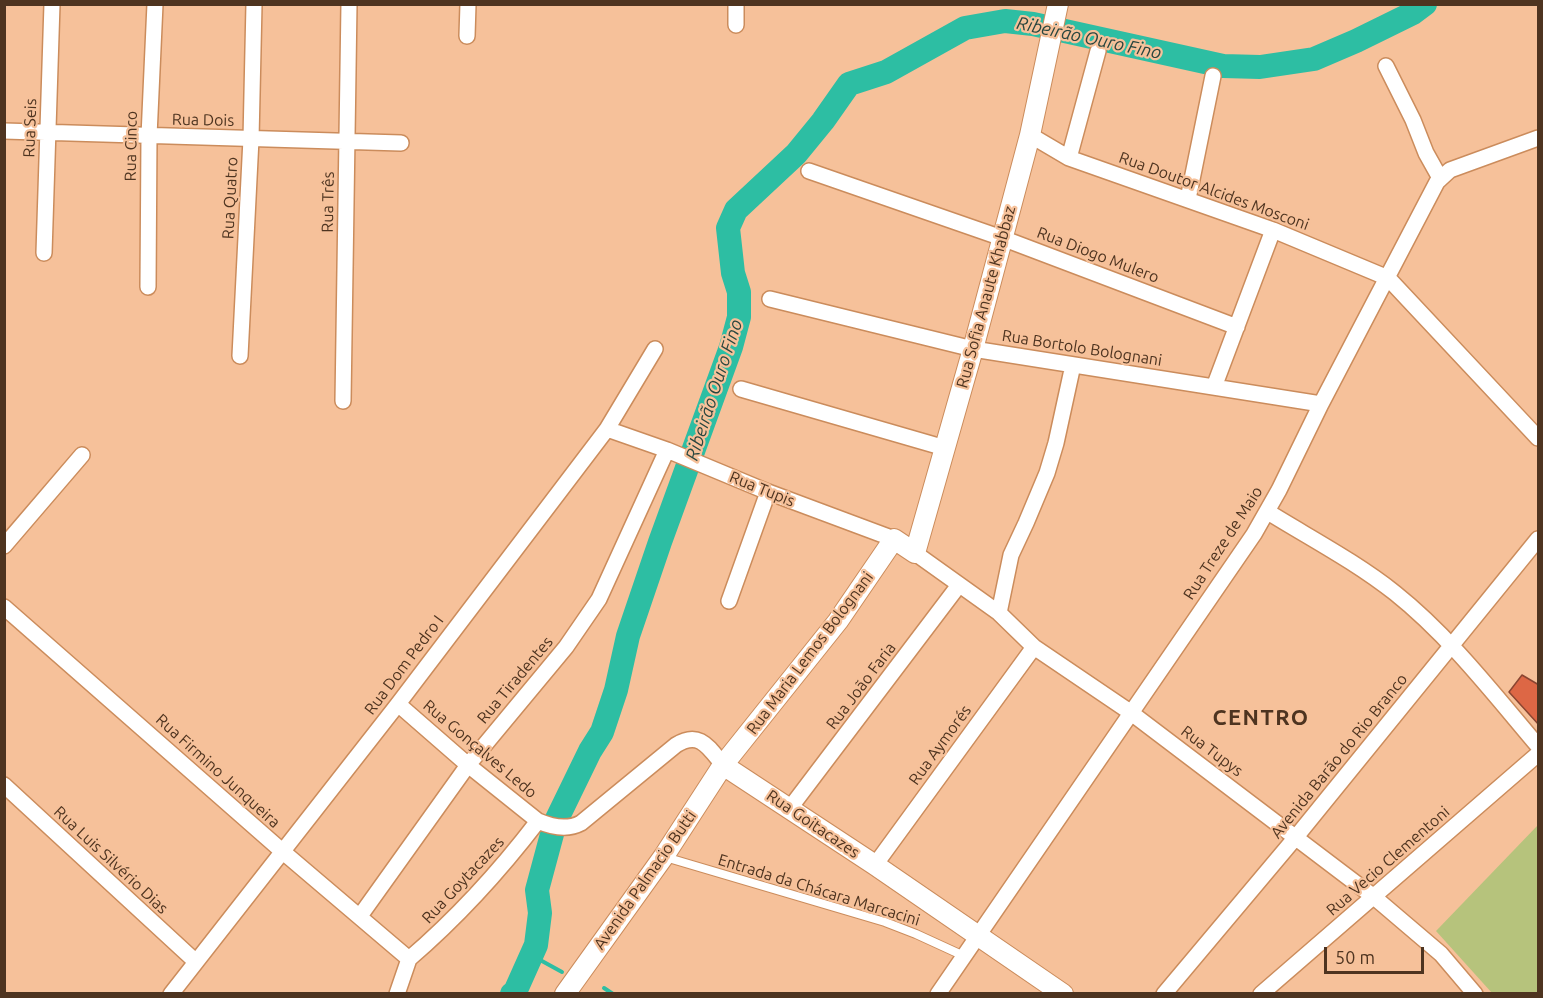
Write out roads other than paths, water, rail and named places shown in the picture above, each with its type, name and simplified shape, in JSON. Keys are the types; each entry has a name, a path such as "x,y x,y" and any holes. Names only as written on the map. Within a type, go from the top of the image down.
{"street":[{"name":"Rua Seis","path":"44,253 52,4"},
{"name":"Rua Cinco","path":"147,287 149,136 155,4"},
{"name":"Rua Quatro","path":"240,356 251,139 254,4"},
{"name":"Rua Três","path":"343,401 349,4"},
{"path":"467,36 468,4"},
{"path":"735,25 736,4"},
{"name":"Rua Sofia Anaute Khabbaz","path":"915,553 973,349 1030,135 1058,4"},
{"path":"1069,158 1098,51"},
{"path":"1386,66 1413,120 1422,145 1440,178 1457,167 1539,138"},
{"path":"1188,199 1213,76"},
{"name":"Rua Dois","path":"4,131 401,142"},
{"name":"Rua Doutor Alcides Mosconi","path":"1030,135 1069,158 1273,230 1388,278"},
{"name":"Rua Diogo Mulero","path":"809,171 1002,238 1237,327"},
{"name":"Rua Treze de Maio","path":"938,993 1268,512 1321,404 1440,178"},
{"path":"1214,387 1273,230"},
{"path":"1388,278 1539,438"},
{"name":"Rua Bortolo Bolognani","path":"770,299 973,349 1321,404"},
{"name":"Rua Dom Pedro I","path":"171,993 398,704 607,429 655,349"},
{"path":"999,613 1011,555 1030,513 1056,443 1073,365"},
{"path":"741,389 945,448"},
{"name":"Rua Tupis","path":"607,429 673,452 768,492 894,539 915,553"},
{"name":"Rua Tiradentes","path":"360,916 468,765 566,646 599,599 673,452"},
{"path":"4,546 82,455"},
{"path":"729,602 768,492"},
{"path":"1268,512 1378,580 1417,612 1453,647 1539,746"},
{"name":"Rua Maria Lemos Bolognani","path":"723,765 837,621 894,539"},
{"name":"Avenida Barão do Rio Branco","path":"1164,993 1453,647 1539,539"},
{"name":"Rua Tupys","path":"915,553 999,613 1034,647 1130,712 1374,897 1426,939 1475,993"},
{"name":"Rua João Faria","path":"790,808 959,585"},
{"name":"Rua Firmino Junqueira","path":"4,607 409,959"},
{"name":"Rua Aymorés","path":"875,865 1034,647"},
{"name":"Rua Gonçalves Ledo","path":"398,704 468,765 543,823"},
{"name":"Rua Goitacazes","path":"543,823 572,828 591,816 683,740 690,738 701,740 723,765 1063,993"},
{"name":"Rua Vecio Clementoni","path":"1261,993 1539,754"},
{"name":"Avenida Palmacio Butti","path":"566,993 664,856 723,765"},
{"name":"Rua Luis Silvério Dias","path":"4,785 195,961"},
{"name":"Rua Goytacazes","path":"409,959 447,926 543,823"},
{"path":"397,993 409,959"}],"lane":[{"name":"Entrada da Chácara Marcacini","path":"664,856 885,922 963,956"}],"waterway":[{"name":"Ribeirão Ouro Fino","path":"512,994 515,992 536,945 540,913 537,890 555,823 590,751 602,732 616,690 628,636 731,347 739,317 739,292 733,273 728,228 736,210 796,154 849,84 886,72 965,28 1005,21 1033,24 1223,66 1260,67 1314,59 1413,13 1425,4"},
{"path":"531,955 562,972"},
{"path":"604,988 613,994"}],"district":[{"name":"CENTRO","path":"1261,718"}]}
